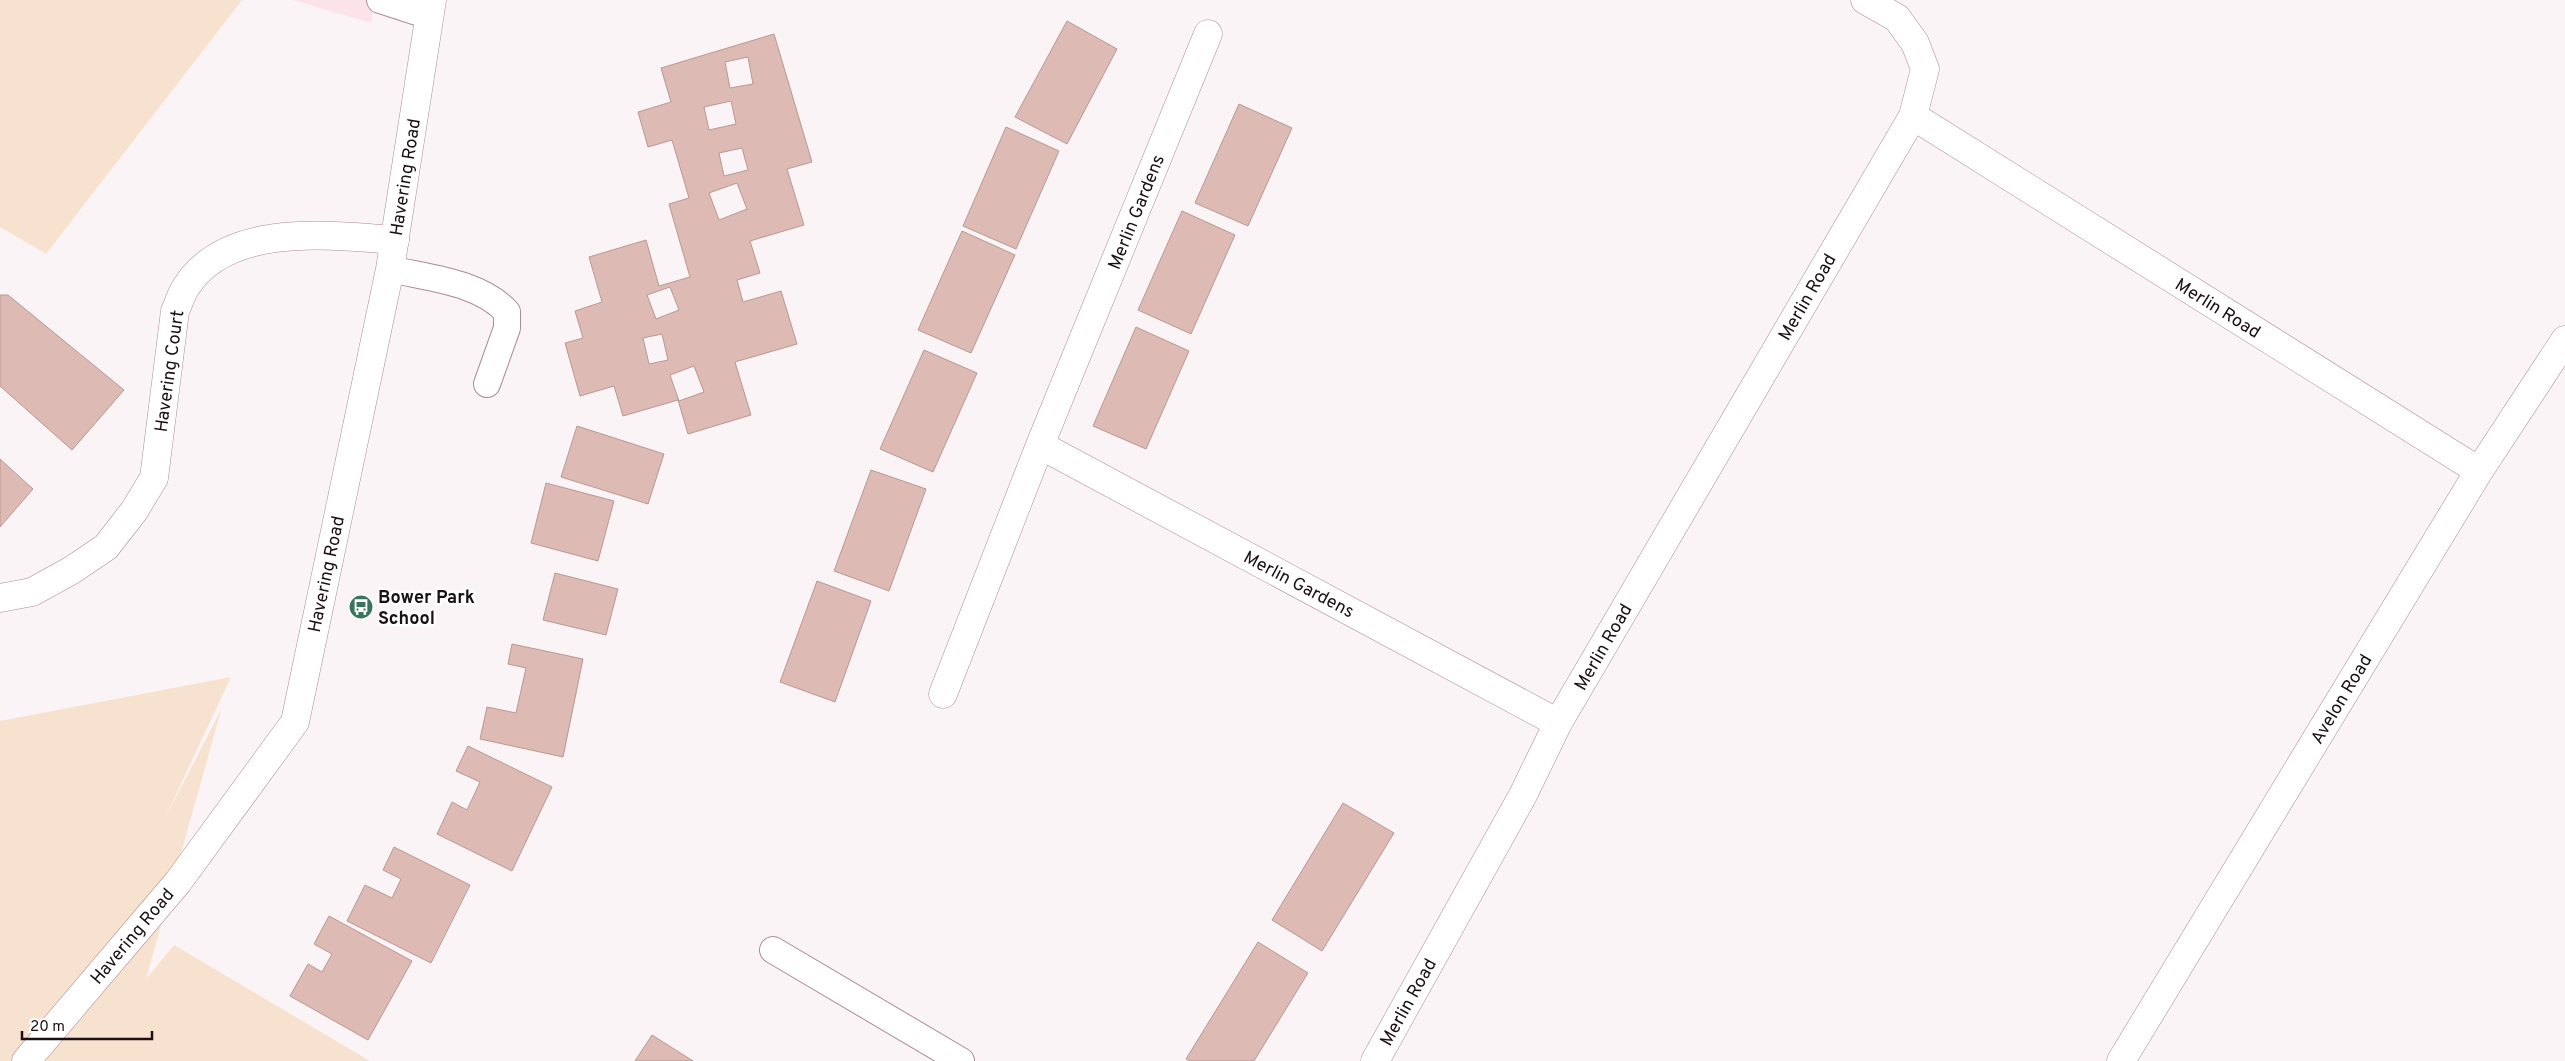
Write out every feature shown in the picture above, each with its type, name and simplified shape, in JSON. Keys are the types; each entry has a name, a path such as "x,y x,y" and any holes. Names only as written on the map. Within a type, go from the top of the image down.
{"street":[{"path":"1865,0 1897,18 1915,43 1924,69 1913,116"},
{"name":"Havering Road","path":"26,1061 178,882 296,722 390,269 431,8"},
{"name":"Merlin Gardens","path":"943,694 1040,445 1208,34"},
{"name":"Merlin Road","path":"1375,1061 1523,795 1558,723 1913,116 2479,471"},
{"name":"Havering Court","path":"0,598 32,592 72,570 106,547 134,511 154,478 175,311 186,287 206,265 232,248 263,240 323,234 395,240"},
{"name":"Avelon Road","path":"2121,1061 2479,471 2565,340"},
{"name":"Merlin Gardens","path":"1040,445 1558,723"}],"lane":[{"path":"380,0 431,8"},
{"path":"390,269 471,289 496,300 506,312 507,328 487,384"},
{"path":"773,950 961,1061"}],"shaded area":[{"path":"0,0 242,0 46,254 0,227"},
{"path":"293,0 375,0 371,23"},
{"path":"231,677 165,818 221,710 146,979 174,945 370,1061 0,1061 0,721"}],"building":[{"path":"1067,21 1117,49 1067,144 1015,117"},
{"path":"774,34 812,162 787,169 804,225 750,241 760,273 737,280 743,302 781,291 797,344 735,362 751,415 688,434 678,400 623,416 614,386 580,396 565,343 583,338 575,311 602,302 589,257 646,240 659,286 690,277 669,204 689,198 672,140 648,147 638,112 671,102 661,68","holes":["748,57 753,84 730,88 725,62","731,101 736,124 709,130 704,107","742,148 748,170 724,176 719,153","737,183 747,209 719,220 709,193","670,287 679,310 656,319 647,295","662,334 668,360 649,364 643,338","694,366 704,392 679,401 670,375"]},
{"path":"1239,104 1292,128 1248,226 1195,203"},
{"path":"1006,127 1059,151 1016,249 963,226"},
{"path":"1182,211 1235,235 1191,334 1138,310"},
{"path":"962,231 1015,255 971,353 918,330"},
{"path":"0,295 8,295 124,390 72,450 0,386"},
{"path":"1136,327 1189,351 1146,449 1093,426"},
{"path":"924,350 977,373 933,472 880,449"},
{"path":"577,426 664,454 648,504 561,477"},
{"path":"0,459 33,489 0,527"},
{"path":"871,470 926,489 889,591 834,571"},
{"path":"546,483 614,501 598,561 531,543"},
{"path":"555,573 618,589 606,635 543,620"},
{"path":"817,581 871,601 835,702 780,682"},
{"path":"512,644 583,659 563,757 480,739 487,707 516,713 526,668 508,664"},
{"path":"468,746 552,787 512,871 437,834 452,802 467,810 480,782 456,771"},
{"path":"1343,803 1394,833 1322,951 1272,920"},
{"path":"394,847 470,885 431,963 347,921 365,885 392,898 401,879 383,870"},
{"path":"329,916 412,961 368,1040 290,996 308,964 322,972 332,954 314,944"},
{"path":"1258,942 1308,973 1254,1061 1190,1061 1186,1059"},
{"path":"652,1035 693,1061 635,1061"}],"place":[{"name":"Bower Park School","path":"361,607"}]}
